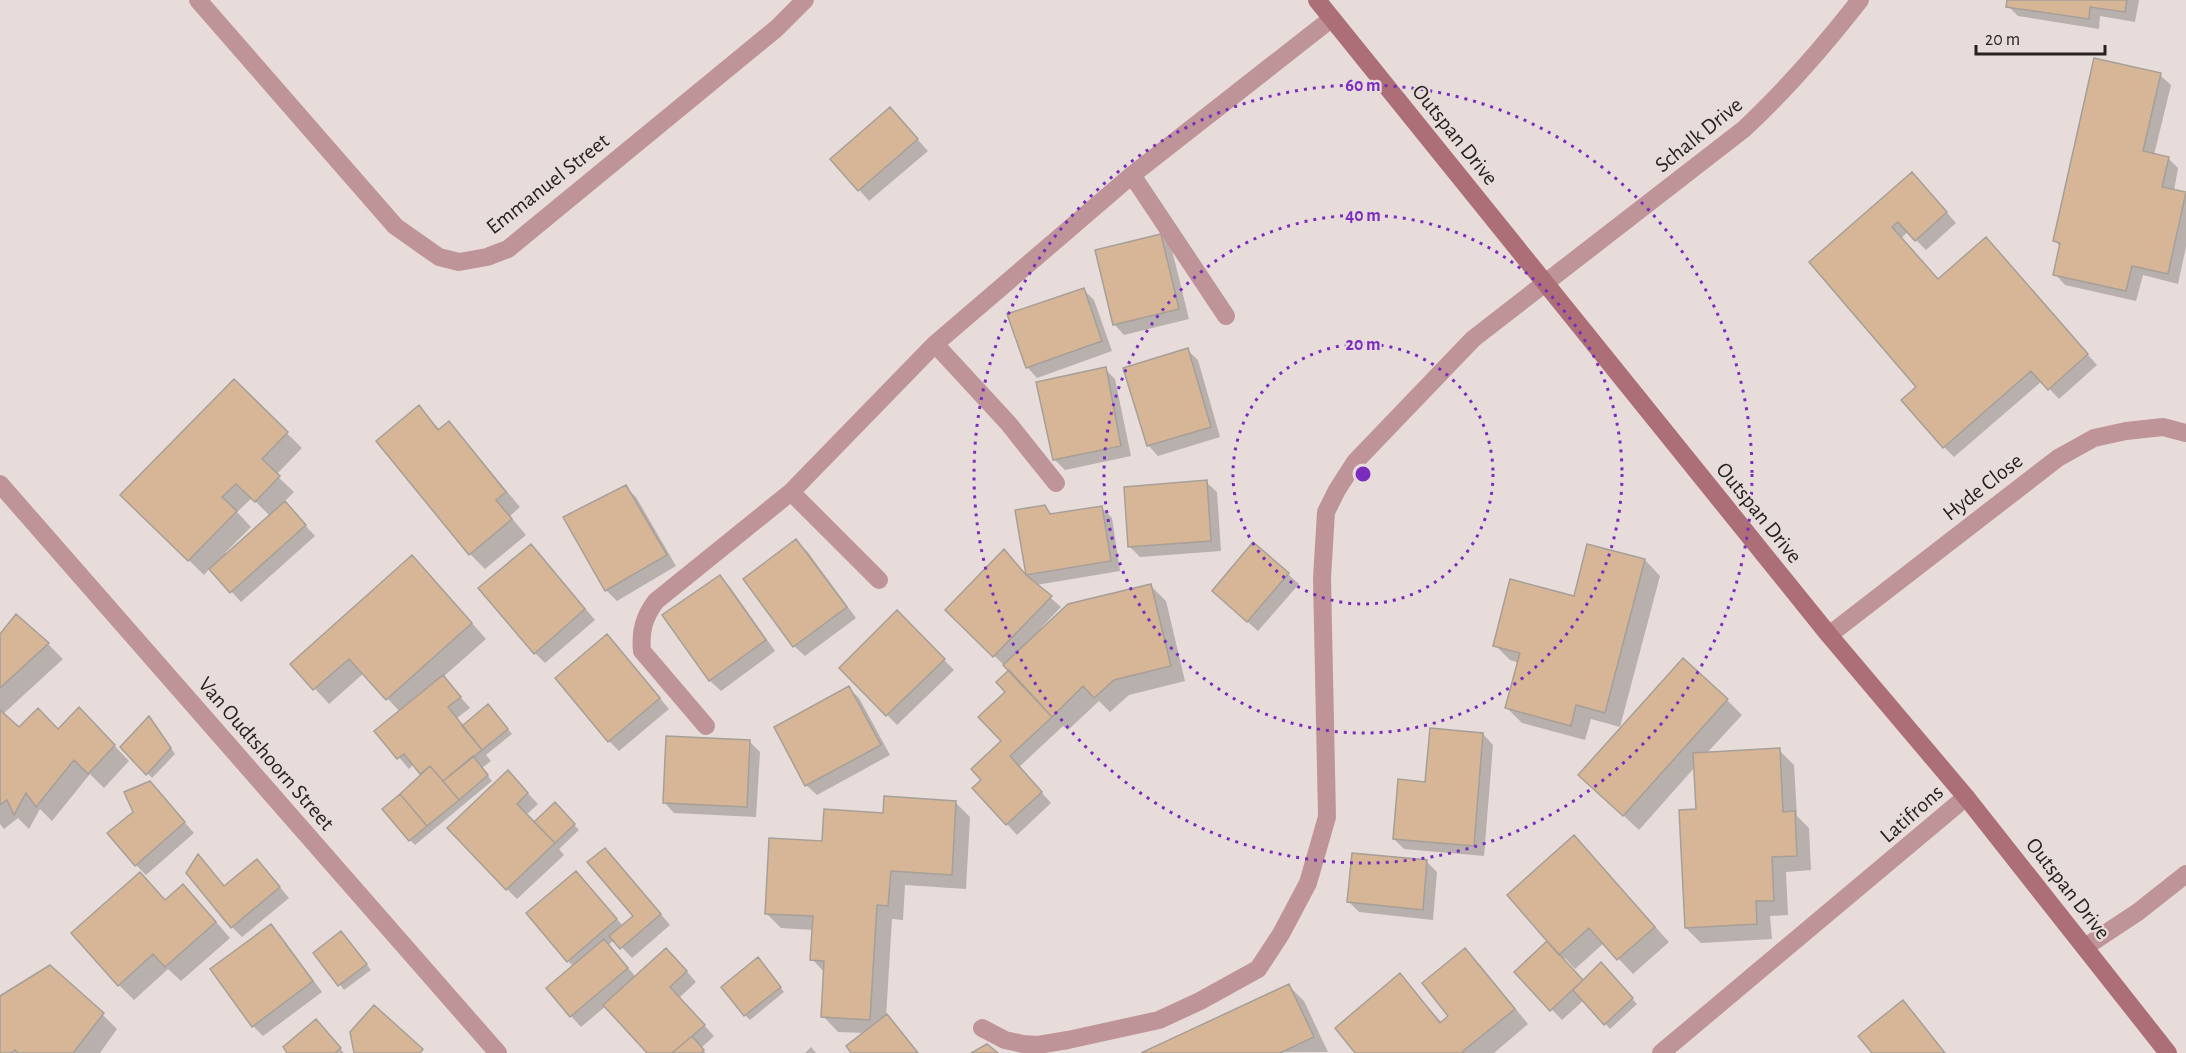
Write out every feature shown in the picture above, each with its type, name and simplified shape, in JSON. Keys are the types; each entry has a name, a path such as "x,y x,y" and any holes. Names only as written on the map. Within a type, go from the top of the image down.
{"street":[{"name":"Emmanuel Street","path":"198,0 395,226 439,257 459,262 487,258 508,249 777,28 805,0"},
{"name":"Outspan Drive","path":"1317,0 1829,635 1966,797 2169,1053"},
{"name":"Schalk Drive","path":"982,1028 1005,1040 1023,1044 1038,1045 1088,1036 1159,1020 1258,969 1281,934 1308,883 1327,817 1322,578 1326,512 1337,490 1355,462 1473,339 1546,285 1744,129 1805,68 1860,0"},
{"path":"706,726 642,651 643,622 656,601 791,492 935,344 1132,175 1331,19"},
{"path":"1132,175 1226,316"},
{"path":"935,344 1008,423 1056,483"},
{"name":"Hyde Close","path":"1829,635 2058,458 2094,438 2126,431 2163,428 2186,433"},
{"name":"Van Oudtshoorn Street","path":"0,484 498,1053"},
{"path":"791,492 879,580"},
{"name":"Latifrons","path":"1662,1053 1966,797"},
{"path":"2085,947 2138,912 2186,874"}],"building":[{"path":"2007,0 2127,0 2125,12 2090,7 2089,19 2006,7"},
{"path":"2094,58 2161,73 2143,151 2169,157 2162,187 2186,192 2168,274 2132,266 2126,291 2053,275 2060,243 2053,241"},
{"path":"890,107 918,139 858,191 830,159"},
{"path":"1912,172 1947,212 1915,241 1898,222 1892,227 1938,279 1986,237 2088,354 2048,390 2031,371 1943,448 1901,400 1916,387 1809,262"},
{"path":"1161,234 1179,309 1113,325 1095,250"},
{"path":"1084,288 1102,341 1026,368 1007,314"},
{"path":"1188,348 1211,427 1147,446 1123,368"},
{"path":"1106,367 1121,446 1053,460 1036,382"},
{"path":"234,379 288,432 262,459 280,476 255,502 236,484 222,497 237,511 188,561 120,495"},
{"path":"419,405 438,430 449,421 506,492 496,500 512,519 469,555 376,441"},
{"path":"1207,480 1211,541 1128,547 1124,487"},
{"path":"626,485 667,555 605,591 563,517"},
{"path":"285,501 306,525 230,593 209,569"},
{"path":"1045,505 1050,514 1102,506 1111,561 1026,575 1015,510"},
{"path":"796,539 847,607 793,647 743,579"},
{"path":"1253,542 1289,573 1247,622 1212,591"},
{"path":"531,544 585,609 534,654 478,588"},
{"path":"1587,544 1645,559 1605,713 1576,705 1571,726 1505,708 1520,653 1493,646 1510,579 1574,596"},
{"path":"1004,549 1026,575 1052,596 993,657 945,610"},
{"path":"412,555 472,623 386,700 349,659 313,690 290,664"},
{"path":"720,575 766,640 709,681 662,615"},
{"path":"1151,584 1171,666 1114,680 1094,698 1083,686 1052,717 1003,665 1068,604"},
{"path":"897,610 945,659 886,716 839,668"},
{"path":"16,614 49,643 0,688 0,634"},
{"path":"607,634 660,698 608,742 555,678"},
{"path":"1683,658 1728,699 1623,816 1578,775"},
{"path":"1009,670 1052,717 1010,756 1042,792 1006,825 972,788 981,780 971,769 1001,741 978,717 1005,692 996,682"},
{"path":"443,675 461,697 448,707 482,750 443,781 430,766 420,774 404,754 397,759 374,731"},
{"path":"849,686 881,745 805,786 774,727"},
{"path":"488,704 508,729 482,750 462,726"},
{"path":"79,707 115,745 88,774 74,760 36,807 26,793 14,815 7,800 0,805 0,710 19,727 38,708 58,729"},
{"path":"149,716 171,748 146,775 120,747"},
{"path":"1430,728 1483,733 1474,846 1393,839 1398,779 1425,782"},
{"path":"666,736 750,740 747,807 663,803"},
{"path":"1780,748 1783,812 1795,811 1797,856 1772,857 1774,901 1756,901 1757,924 1685,928 1679,810 1696,809 1693,753"},
{"path":"473,756 488,775 459,800 443,781"},
{"path":"430,766 459,800 427,826 400,794"},
{"path":"508,770 528,793 517,804 555,843 506,890 447,828"},
{"path":"150,781 185,822 135,866 107,833 133,812 124,792"},
{"path":"400,794 427,826 409,841 382,809"},
{"path":"884,796 956,801 952,875 891,871 888,906 877,905 870,1020 821,1017 824,961 810,960 813,916 765,914 769,838 822,841 824,809 883,813"},
{"path":"555,802 575,824 555,843 534,822"},
{"path":"1574,835 1655,927 1617,960 1589,928 1559,955 1507,895"},
{"path":"605,848 661,914 620,949 609,936 633,916 587,862"},
{"path":"1352,853 1427,860 1423,910 1347,902"},
{"path":"198,854 224,886 257,859 280,887 231,928 186,873"},
{"path":"576,871 617,919 567,962 526,913"},
{"path":"140,872 165,900 183,884 216,922 165,967 153,954 118,986 71,933"},
{"path":"271,924 313,981 252,1027 210,969"},
{"path":"341,931 367,964 338,986 313,953"},
{"path":"604,939 628,968 570,1017 546,988"},
{"path":"1547,941 1583,980 1550,1011 1514,972"},
{"path":"666,948 687,971 670,987 705,1025 672,1053 647,1053 603,1005"},
{"path":"1465,948 1515,1009 1463,1051 1464,1053 1355,1053 1335,1028 1400,973 1440,1023 1448,1016 1422,983"},
{"path":"758,957 781,987 744,1016 721,987"},
{"path":"1601,962 1633,998 1604,1025 1573,990"},
{"path":"50,965 104,1013 73,1053 18,1053 15,1050 11,1053 0,1053 0,996"},
{"path":"1289,984 1314,1037 1280,1053 1141,1053"},
{"path":"1903,1000 1945,1053 1872,1053 1858,1036"},
{"path":"374,1005 423,1049 420,1053 354,1053 350,1032"},
{"path":"887,1014 918,1053 851,1053 846,1046"},
{"path":"316,1019 341,1048 335,1053 287,1053 283,1047"},
{"path":"692,1036 704,1050 701,1053 672,1053"},
{"path":"987,1044 998,1053 971,1053"}]}
